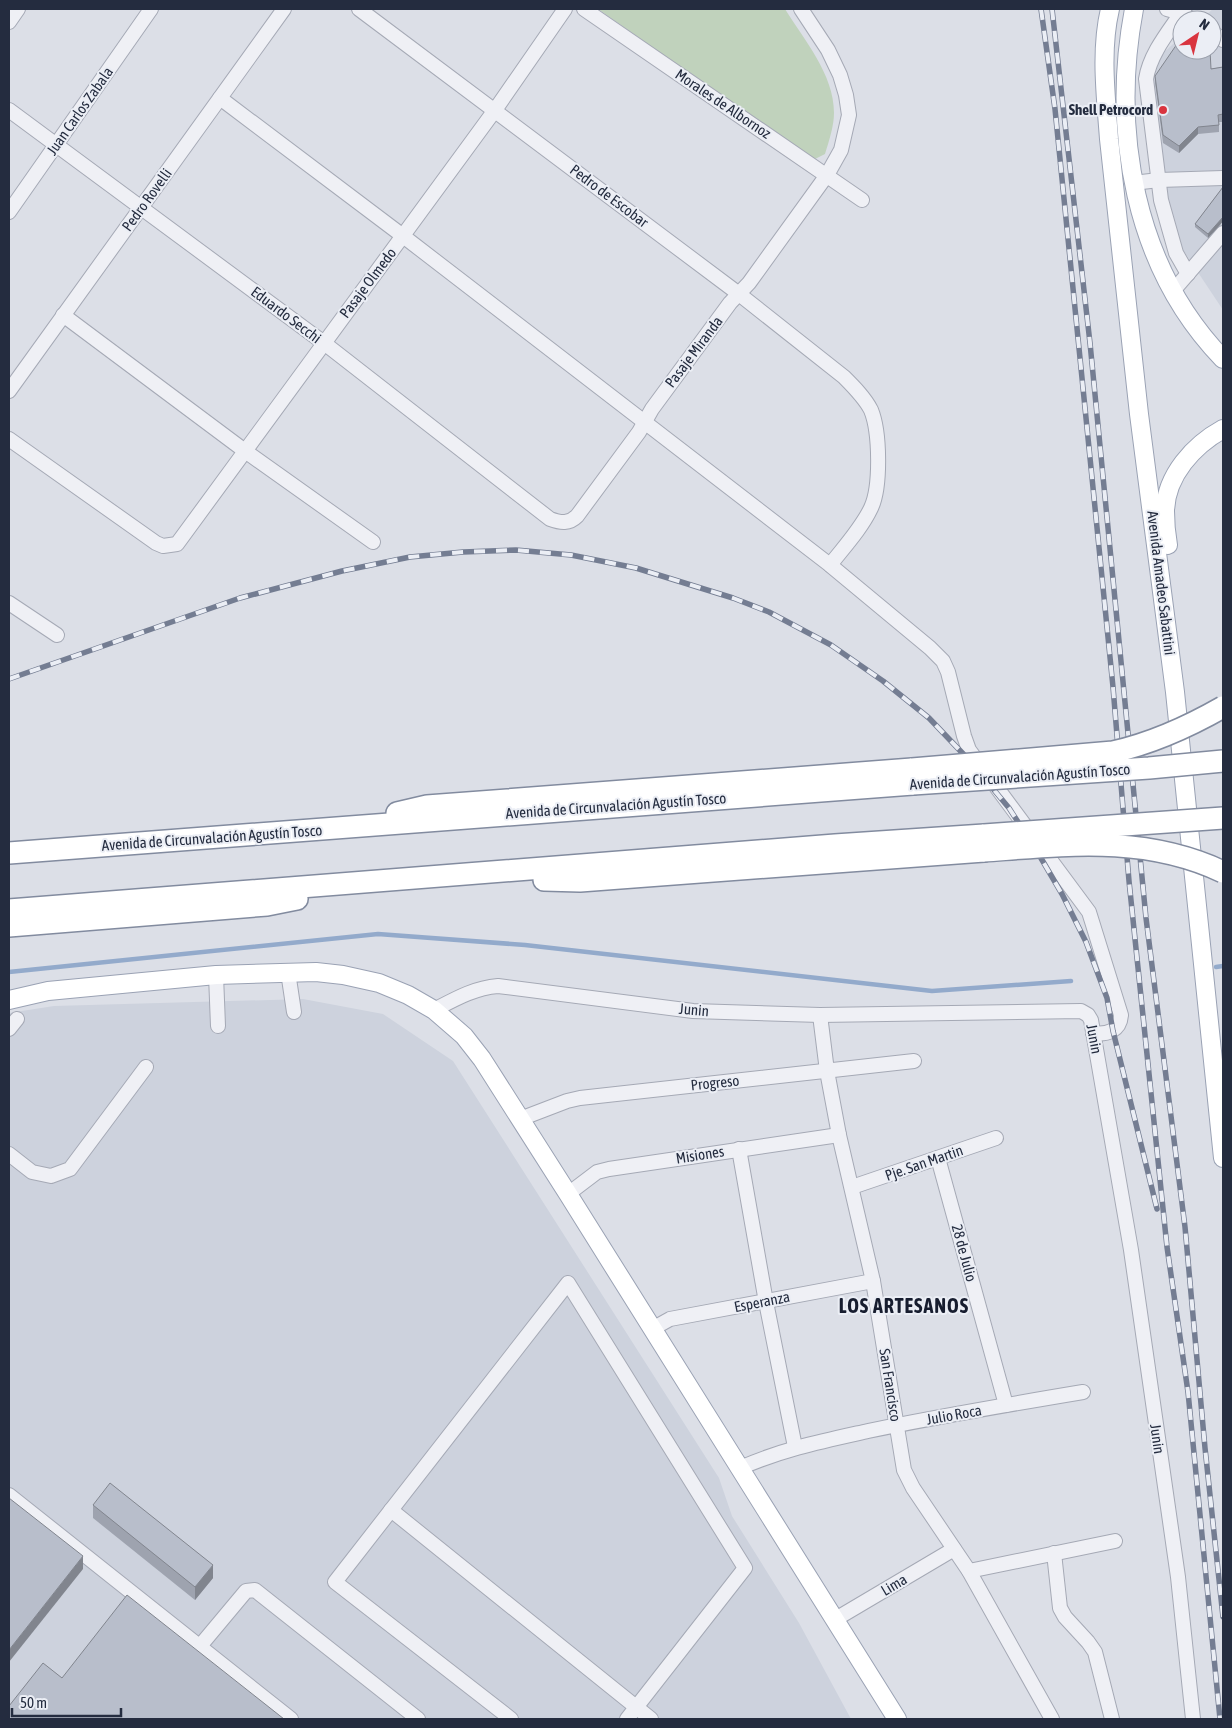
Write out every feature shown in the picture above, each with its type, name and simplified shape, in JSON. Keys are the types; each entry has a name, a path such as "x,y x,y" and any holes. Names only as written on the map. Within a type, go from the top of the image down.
{"highway":[{"path":"913,776 1113,752 1131,748 1169,736 1223,707"},
{"name":"Avenida de Circunvalación Agustín Tosco","path":"9,853 325,829 913,776 1148,768 1223,761"},
{"path":"9,910 446,876 984,843 1223,818"},
{"path":"984,843 1117,845 1142,848 1201,863 1223,872"},
{"path":"9,926 267,905 378,881"}],"main road":[{"name":"Avenida Amadeo Sabattini","path":"1110,9 1105,62 1105,95 1109,139 1139,414 1175,692 1196,880 1223,1158"},
{"path":"1134,9 1126,77 1128,136 1133,183 1146,233 1173,291 1198,330 1223,359"},
{"path":"1191,840 1188,710 1168,551 1165,509 1171,483 1179,469 1200,444 1223,429"},
{"path":"1196,880 1217,990 1223,1052"},
{"path":"9,1000 48,991 216,975 288,972 343,975 378,983 408,995 434,1010 464,1036 482,1059 897,1719"}],"street":[{"path":"9,22 18,9"},
{"name":"Juan Carlos Zabala","path":"9,212 151,9"},
{"name":"Pedro Rovelli","path":"9,391 284,9"},
{"name":"Pedro de Escobar","path":"359,9 739,294 844,377 854,388 865,401 873,420 878,477 876,493 869,512 830,565"},
{"name":"Pasaje Olmedo","path":"9,439 156,543 163,546 177,544 495,110 565,9"},
{"name":"Morales de Albornoz","path":"584,9 862,200"},
{"name":"Pasaje Miranda","path":"560,523 572,521 577,516 730,303 749,283 842,150 849,115 846,95 840,75 828,50 801,9"},
{"path":"1172,32 1153,57 1148,67 1146,79 1161,200 1170,237 1176,253 1188,274"},
{"path":"220,98 403,236 830,565 943,661 948,672 969,750 1089,912 1121,1015 1121,1021 1113,1031 1103,1034 1093,1033"},
{"name":"Eduardo Secchi","path":"9,110 324,343 543,513 560,523"},
{"path":"1133,183 1159,180 1223,178"},
{"path":"1173,291 1223,233"},
{"path":"64,315 245,451 372,542"},
{"path":"9,602 57,635"},
{"path":"288,972 294,1012"},
{"path":"216,975 218,1026"},
{"name":"Junin","path":"434,1010 466,993 482,987 498,986 693,1011 820,1015 1081,1011 1088,1015 1091,1020 1131,1250 1178,1577 1193,1719"},
{"name":"San Francisco","path":"820,1015 827,1070 873,1281 904,1470 913,1488 969,1571 1052,1719"},
{"name":"Progreso","path":"520,1119 580,1098 914,1061"},
{"path":"9,1154 32,1172 51,1176 70,1169 146,1067"},
{"name":"Misiones","path":"568,1194 597,1172 609,1169 840,1135"},
{"name":"Pje. San Martin","path":"852,1187 996,1138"},
{"path":"739,1149 766,1302 795,1447"},
{"name":"28 de Julio","path":"938,1158 1006,1405"},
{"name":"Esperanza","path":"652,1329 670,1319 873,1281"},
{"path":"511,1719 335,1582 568,1283 745,1568 626,1719"},
{"name":"Julio Roca","path":"740,1468 764,1457 795,1447 896,1425 1083,1392"},
{"path":"9,1495 291,1719"},
{"path":"391,1510 651,1719"},
{"path":"969,1571 1115,1541"},
{"name":"Lima","path":"834,1620 954,1549"},
{"path":"1054,1553 1060,1608 1095,1652 1112,1719"},
{"path":"200,1646 246,1591 255,1590 418,1719"}],"shaded area":[{"path":"1223,9 1223,310 1154,206 1141,73 1172,45 1172,60 1222,60 1222,10 1212,10"},
{"path":"303,999 383,1014 453,1061 719,1478 732,1516 799,1623 851,1719 9,1719 9,1013 54,1006"}],"green space":[{"path":"598,9 785,9 824,71 833,99 834,118 825,154 813,160"}],"building":[{"path":"1172,51 1172,60 1211,60 1211,69 1223,67 1223,114 1218,115 1219,125 1198,127 1179,146 1163,135 1155,76"},
{"path":"1223,187 1223,217 1208,234 1195,224"},
{"path":"110,1483 213,1565 195,1587 93,1505"},
{"path":"9,1498 83,1556 9,1650"},
{"path":"127,1595 284,1719 9,1719 9,1706 43,1663 62,1678"}],"waterway":[{"path":"9,972 378,934 525,945 932,991 1071,981"},
{"path":"1216,967 1223,966"}],"railway":[{"path":"1041,9 1055,109 1113,687 1129,881 1167,1247 1188,1392 1220,1719"},
{"path":"1052,9 1090,343 1146,918 1185,1227 1205,1448 1223,1617"},
{"path":"9,679 240,598 342,571 410,557 463,552 516,550 571,555 636,568 733,598 769,612 831,645 883,681 929,718 969,760 1009,808 1062,894 1086,942 1107,998 1113,1031 1157,1209"}],"place":[{"name":"Shell Petrocord","path":"1163,110"}],"district":[{"name":"LOS ARTESANOS","path":"904,1306"}]}
